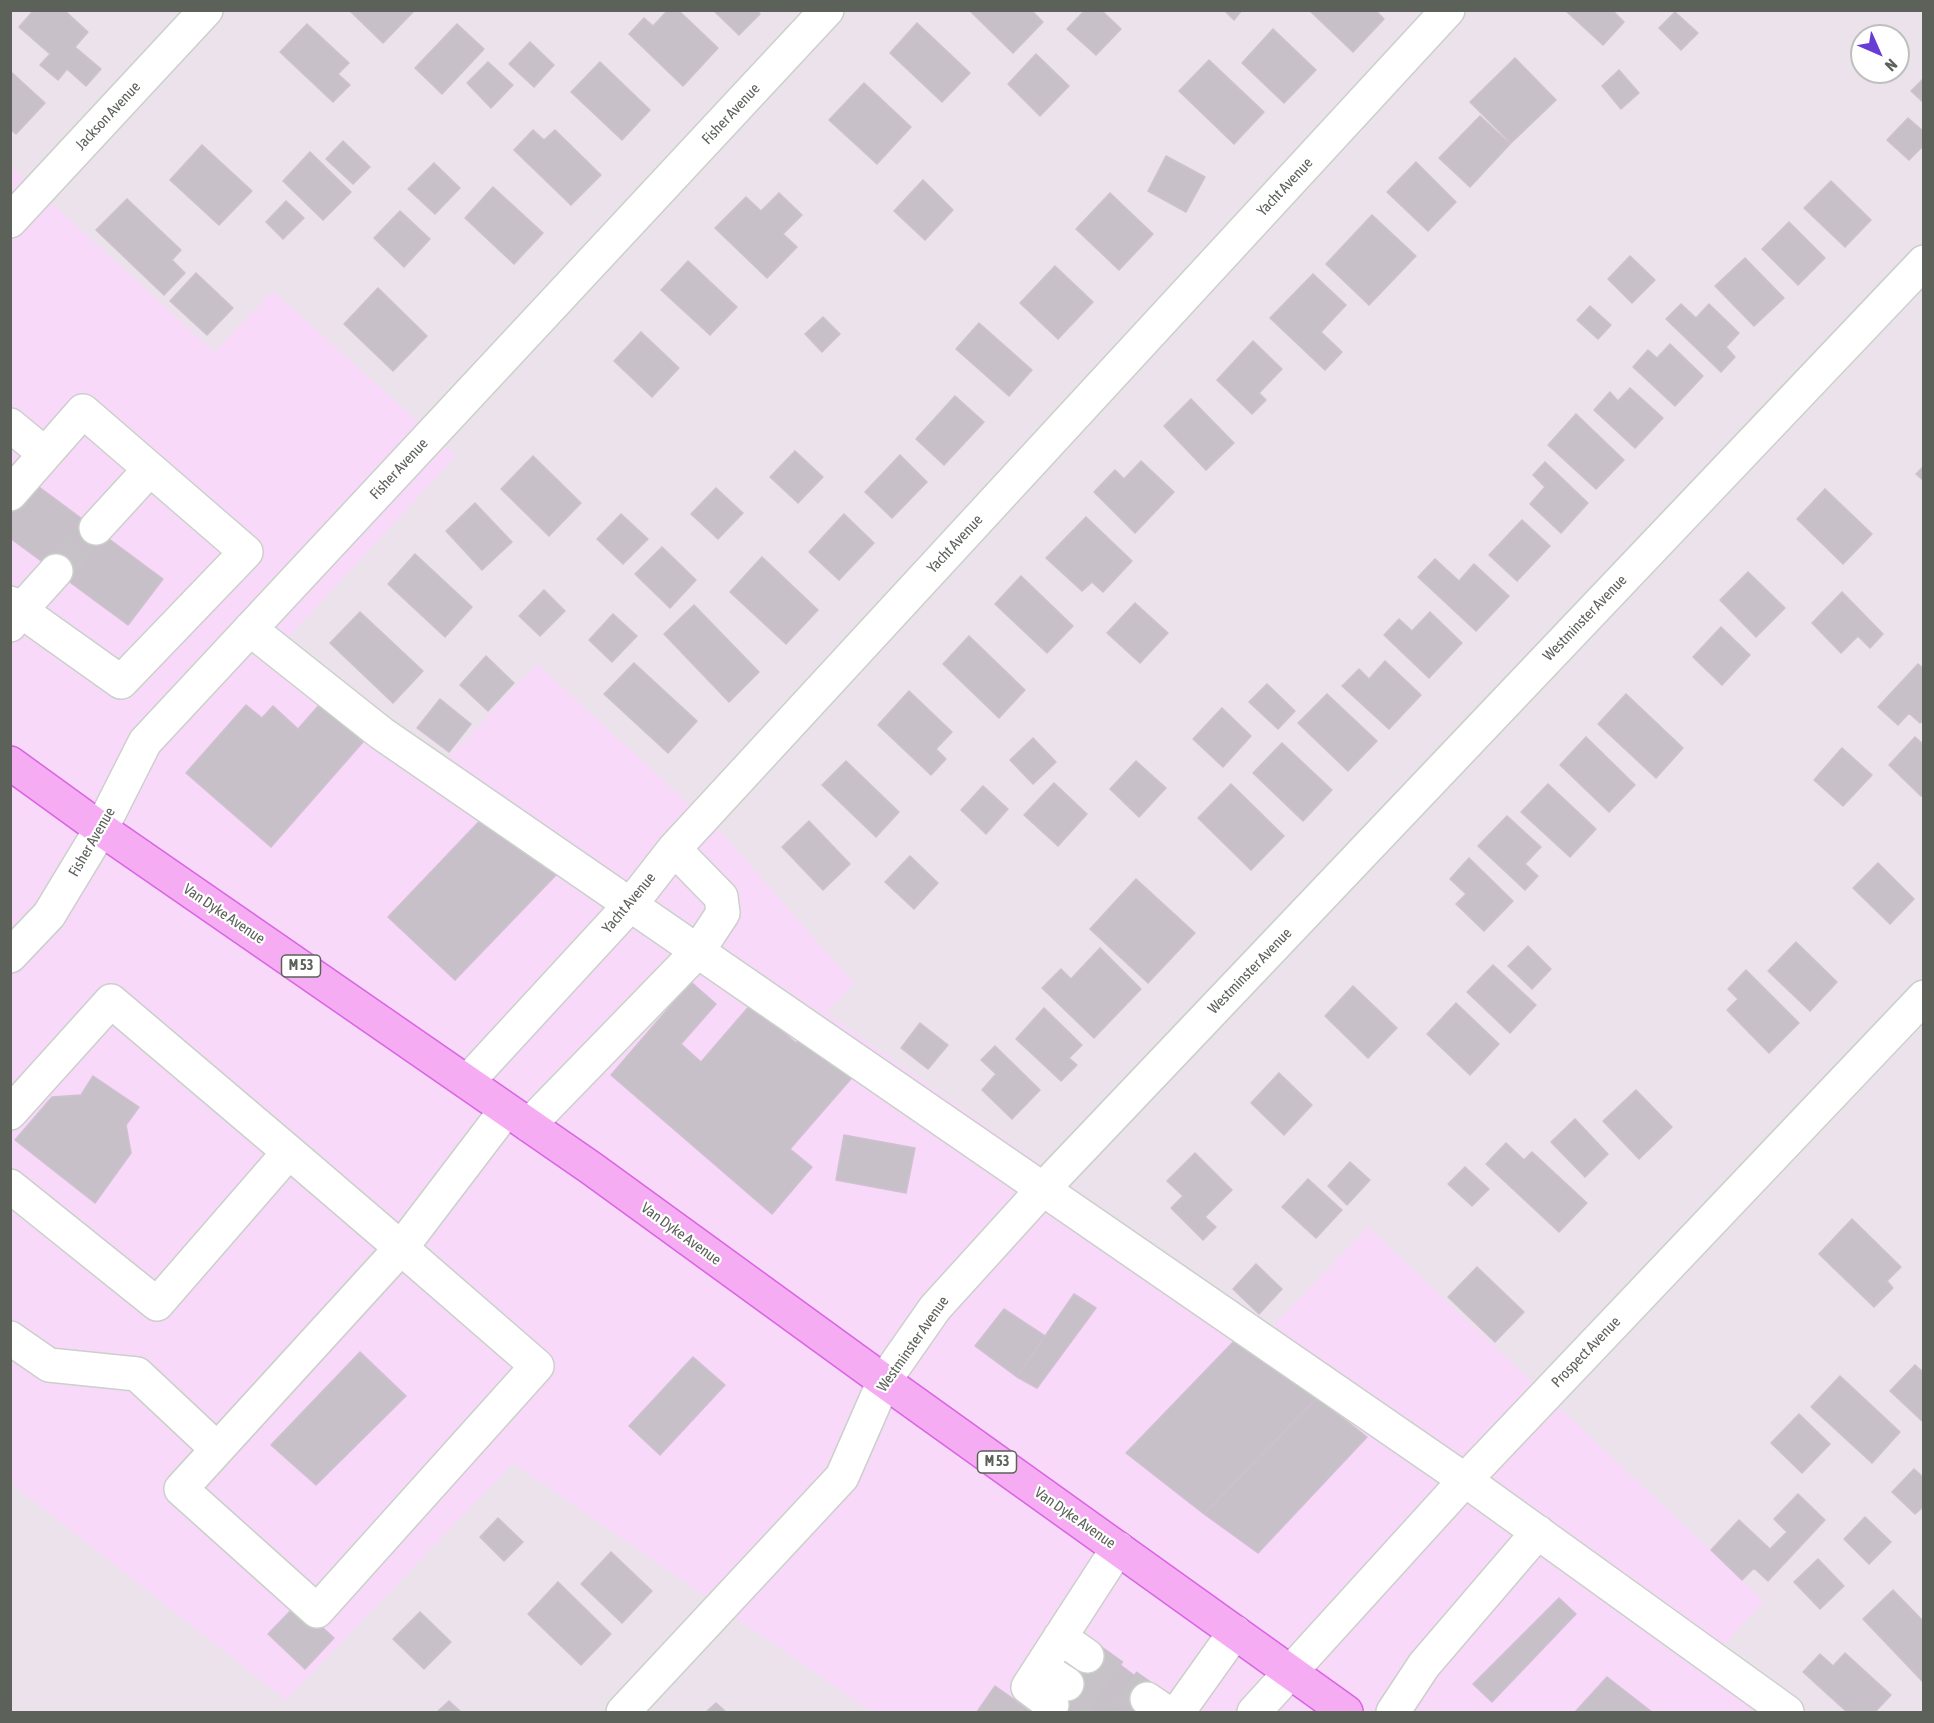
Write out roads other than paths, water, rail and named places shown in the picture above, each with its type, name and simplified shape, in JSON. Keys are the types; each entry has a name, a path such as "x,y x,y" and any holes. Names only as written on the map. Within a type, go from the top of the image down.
{"main road":[{"name":"Van Dyke Avenue","path":"10,763 101,829 591,1168 884,1382 1346,1713"}],"street":[{"name":"Jackson Avenue","path":"10,221 206,10"},
{"name":"Fisher Avenue","path":"10,956 49,915 101,829 145,742 827,10"},
{"name":"Yacht Avenue","path":"468,1081 631,904 674,849 1448,10"},
{"name":"Westminster Avenue","path":"623,1713 842,1477 884,1382 935,1308 1043,1189 1923,262"},
{"path":"10,494 83,411 246,552 121,682 14,613 56,571"},
{"path":"10,425 45,454"},
{"path":"96,528 150,469"},
{"path":"250,629 381,733 1465,1479 1787,1713"},
{"path":"10,1113 111,1000 289,1152 400,1248 537,1366 317,1611 181,1490 400,1248 518,1117 698,951 723,913 721,897 674,849"},
{"name":"Prospect Avenue","path":"1254,1713 1465,1479 1923,997"},
{"path":"10,1186 157,1304 289,1152"},
{"path":"10,1338 49,1365 137,1374 218,1449"},
{"path":"1393,1713 1424,1665 1538,1532"},
{"path":"1054,1685 1060,1637 1118,1548"},
{"path":"1178,1713 1235,1632"},
{"path":"1060,1637 1088,1656"}],"tunnel":[{"path":"56,571 96,528"},
{"path":"1087,1656 1147,1699"},
{"path":"1067,1684 1110,1712"}]}
